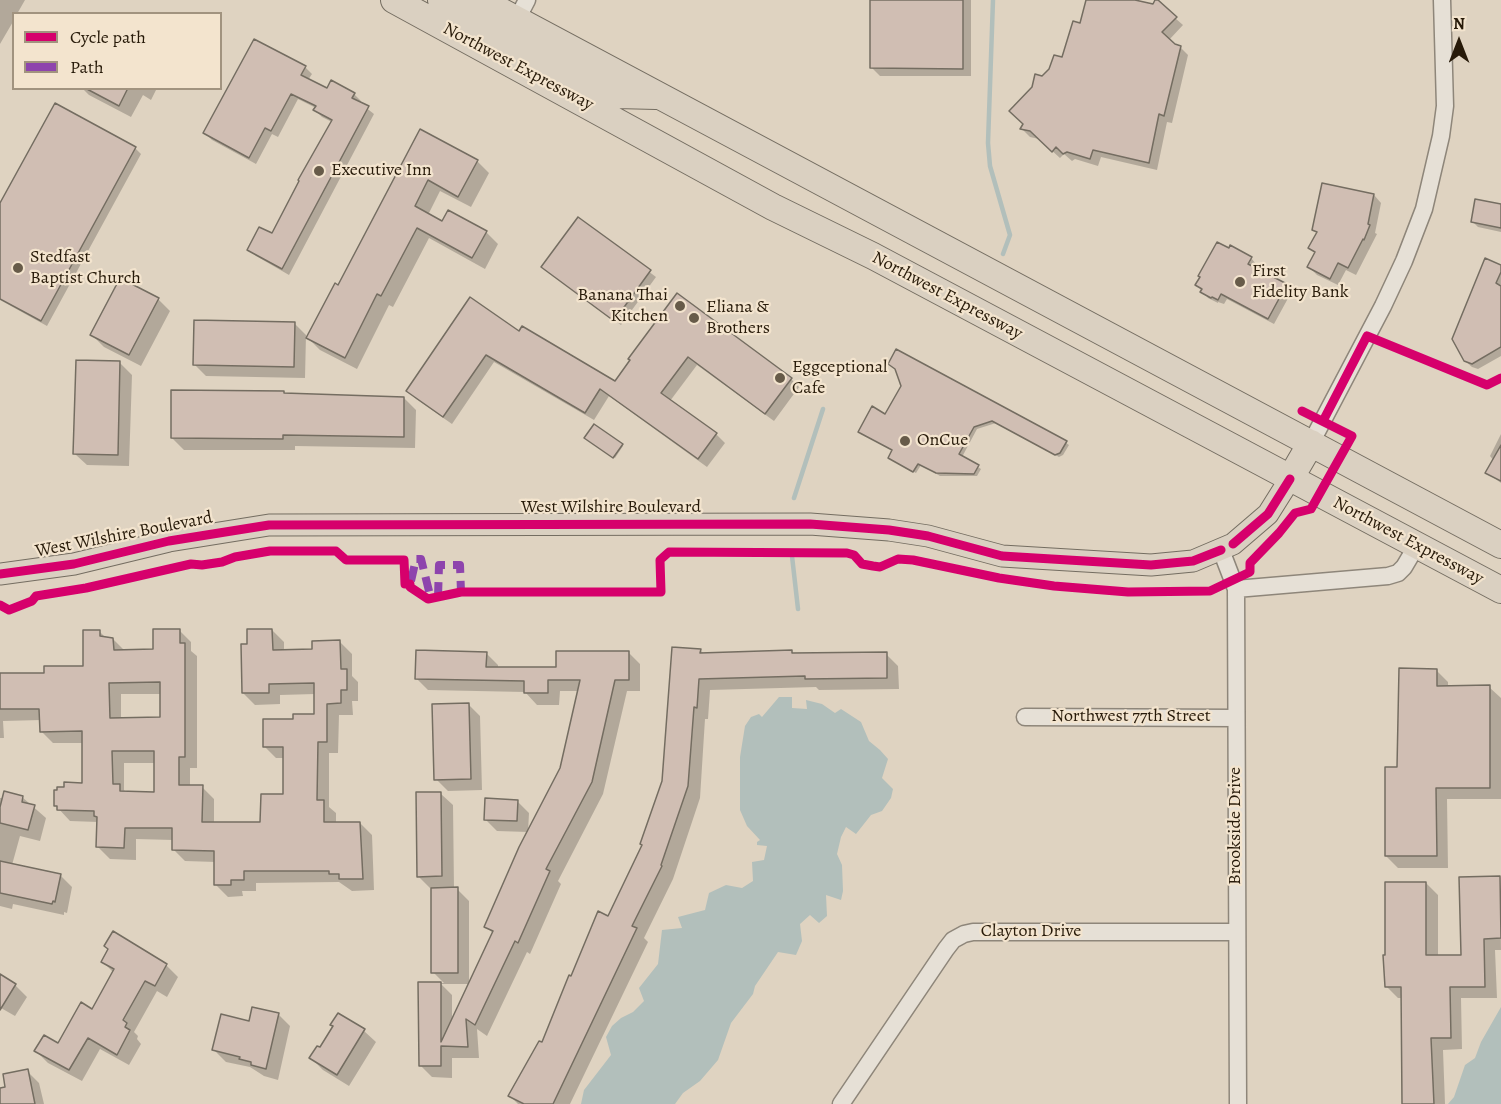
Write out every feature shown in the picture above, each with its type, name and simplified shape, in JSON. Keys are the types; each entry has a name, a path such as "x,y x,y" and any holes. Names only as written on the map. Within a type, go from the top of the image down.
{"highway":[{"name":"Northwest Expressway","path":"394,0 513,28 663,96 1501,545"},
{"path":"441,0 513,28"},
{"name":"Northwest Expressway","path":"480,0 513,28 772,207 873,256 1501,590"},
{"path":"1290,479 1311,443"}],"main road":[{"name":"West Wilshire Boulevard","path":"0,574 74,564 169,541 269,525 810,524 889,530 928,536 1002,556 1151,565 1193,561 1221,550 1243,537 1268,514 1290,479"}],"street":[{"path":"1311,443 1383,306 1404,261 1424,209 1437,152 1444,106 1442,0"},
{"path":"1236,590 1388,576 1398,573 1404,567 1417,545"},
{"name":"Brookside Drive","path":"1221,550 1236,590 1238,1104"},
{"name":"Northwest 77th Street","path":"1025,717 1236,718"},
{"name":"Clayton Drive","path":"846,1102 946,949 953,940 964,934 973,932 1237,932"}],"shaded area":[{"path":"779,697 792,697 792,708 807,709 806,700 822,704 835,713 841,709 861,722 869,741 888,759 882,778 893,789 891,798 882,811 871,815 856,834 846,827 837,854 842,865 841,900 826,895 827,916 819,923 810,915 800,924 802,941 796,955 778,952 755,986 753,994 731,1023 718,1060 700,1081 683,1093 675,1104 581,1104 584,1090 611,1055 606,1037 612,1026 633,1012 644,1001 639,988 658,964 662,930 682,928 678,917 705,910 709,893 726,885 742,888 753,881 752,862 764,860 767,846 757,845 760,840 747,826 740,810 740,757 745,726 751,717 759,714 762,717"},
{"path":"1501,1007 1501,1104 1448,1104 1454,1097 1465,1065 1475,1058 1481,1042"}],"building":[{"path":"870,0 963,0 963,69 870,68"},
{"path":"1086,0 1135,0 1153,4 1155,0 1158,0 1177,17 1162,32 1175,44 1181,46 1164,116 1159,114 1149,163 1093,150 1090,159 1067,152 1063,154 1056,147 1052,152 1030,131 1020,129 1023,124 1009,111 1032,87 1035,74 1042,76 1049,69 1054,55 1062,57 1073,21 1080,23"},
{"path":"254,39 306,66 301,75 327,88 331,80 355,93 352,98 369,106 282,269 247,250 259,227 272,233 298,180 332,120 313,110 316,106 291,94 271,131 265,128 249,158 203,133"},
{"path":"89,90 127,90 119,106"},
{"path":"55,103 136,147 41,321 0,299 0,203"},
{"path":"420,129 478,160 458,197 428,180 415,206 442,221 448,210 487,231 472,258 417,228 381,296 377,294 345,358 306,338 335,283 338,285"},
{"path":"1322,183 1374,194 1368,224 1370,225 1364,240 1348,268 1338,263 1330,279 1307,267 1315,252 1308,248 1317,232 1312,230"},
{"path":"1475,199 1501,204 1501,228 1471,222"},
{"path":"578,217 651,270 614,321 541,267"},
{"name":"First Fidelity Bank","path":"1217,242 1229,248 1230,245 1252,257 1248,264 1287,284 1268,319 1221,294 1218,300 1211,298 1200,292 1202,289 1195,285"},
{"path":"1485,258 1501,265 1501,272 1496,283 1501,286 1501,347 1472,364 1464,361 1452,339"},
{"path":"120,278 159,298 129,355 90,335"},
{"path":"677,293 792,378 765,414 688,357 661,393 717,433 698,459 600,389 585,413 486,355 443,417 406,391 470,297 519,331 522,326 615,381 630,360 628,359"},
{"path":"194,320 295,322 294,367 193,365"},
{"path":"896,349 1067,441 1060,453 1055,455 992,421 974,427 959,454 979,465 974,474 936,473 918,464 913,472 888,458 892,450 858,432 872,406 885,414 901,386 895,369 888,364"},
{"path":"76,360 120,361 118,455 73,454"},
{"path":"171,390 284,391 284,393 404,397 404,437 283,435 283,439 171,438"},
{"path":"594,424 623,444 613,458 584,438"},
{"path":"1501,445 1501,481 1485,473"},
{"path":"153,629 180,629 180,643 185,643 185,757 179,757 179,785 203,785 202,822 260,822 261,794 283,794 283,747 263,747 263,719 293,719 293,714 314,714 314,683 269,684 269,693 242,693 241,644 247,644 247,629 272,629 273,650 312,649 312,641 340,640 341,669 347,669 347,690 341,690 341,703 327,704 327,742 318,742 317,800 324,800 324,822 360,822 363,879 339,879 339,874 329,874 329,871 244,871 244,880 231,880 231,885 214,885 214,851 172,850 172,828 125,828 124,848 96,847 97,817 94,816 94,811 57,810 57,806 54,806 54,790 57,790 57,787 64,787 64,782 82,783 82,731 40,732 39,709 0,709 0,673 44,673 44,666 83,666 83,630 100,630 100,636 113,638 114,650 153,649","holes":["160,682 160,717 110,718 109,683","112,751 154,751 154,792 120,791 120,784 113,784"]},
{"path":"672,647 701,649 700,653 792,650 792,653 887,652 887,678 805,679 805,676 699,679 697,708 694,707 688,786 662,866 632,926 637,928 553,1104 524,1104 508,1096 539,1041 542,1042 598,911 608,916 642,845 640,844 662,781"},
{"path":"416,650 487,652 486,667 556,667 556,651 629,651 629,680 615,680 592,782 546,869 550,871 518,943 515,941 475,1025 466,1019 468,1047 441,1046 441,1066 419,1066 418,982 441,982 441,1042 493,931 484,927 519,847 560,768 580,680 548,680 548,693 524,693 524,681 415,679"},
{"path":"1399,668 1437,669 1437,686 1490,685 1490,788 1436,788 1437,856 1385,856 1385,767 1397,767"},
{"path":"469,703 471,779 434,780 432,704"},
{"path":"4,791 23,796 22,802 35,805 28,830 0,823 0,807"},
{"path":"416,792 441,792 442,876 417,877"},
{"path":"485,798 518,800 517,821 484,820"},
{"path":"0,861 61,874 55,902 53,901 52,904 0,893"},
{"path":"1500,876 1501,938 1484,939 1485,987 1450,987 1451,1038 1431,1038 1434,1104 1402,1104 1401,987 1385,987 1383,955 1385,955 1385,882 1426,882 1426,955 1461,955 1459,877"},
{"path":"458,887 458,973 431,973 431,888"},
{"path":"113,931 167,964 155,986 145,981 123,1020 127,1023 125,1027 130,1030 117,1055 88,1038 69,1070 34,1051 44,1035 58,1043 81,1002 92,1009 114,969 101,962 108,949 104,946"},
{"path":"0,974 16,984 0,1010"},
{"path":"252,1007 279,1013 266,1069 251,1065 251,1062 239,1059 240,1057 212,1050 221,1014 249,1021"},
{"path":"338,1013 365,1029 337,1075 309,1058 317,1046 320,1047"},
{"path":"28,1069 35,1104 0,1104 0,1088 5,1087 3,1074"}],"waterway":[{"path":"993,0 988,143 990,166 1010,235 1003,254"},
{"path":"794,498 823,409"},
{"path":"792,556 798,609"}],"marked path":[{"path":"411,581 416,559 421,559 431,599"},
{"path":"438,597 439,565 460,565 461,592"}],"cycle path":[{"path":"1323,421 1367,336 1487,385 1501,378"},
{"path":"0,605 9,610 32,601 36,596 86,588 191,564 222,562 235,557 270,551 336,551 346,560 404,560 405,584 410,584 410,587 428,599 461,592 661,592 660,560 669,552 847,553 854,555 862,564 873,566 880,567 898,559 913,560 999,578 1054,586 1128,592 1210,591 1250,572 1250,563 1295,513 1311,509 1352,436 1302,411"},
{"path":"1233,544 1268,514 1290,479"},
{"path":"0,574 74,564 169,541 269,525 810,524 889,530 928,536 1002,556 1151,565 1193,561 1221,550"}],"place":[{"name":"Executive Inn","path":"319,171"},
{"name":"Stedfast Baptist Church","path":"18,268"},
{"name":"First Fidelity Bank","path":"1240,282"},
{"name":"Banana Thai Kitchen","path":"680,306"},
{"name":"Eliana & Brothers","path":"694,318"},
{"name":"Eggceptional Cafe","path":"780,378"},
{"name":"OnCue","path":"905,441"}]}
